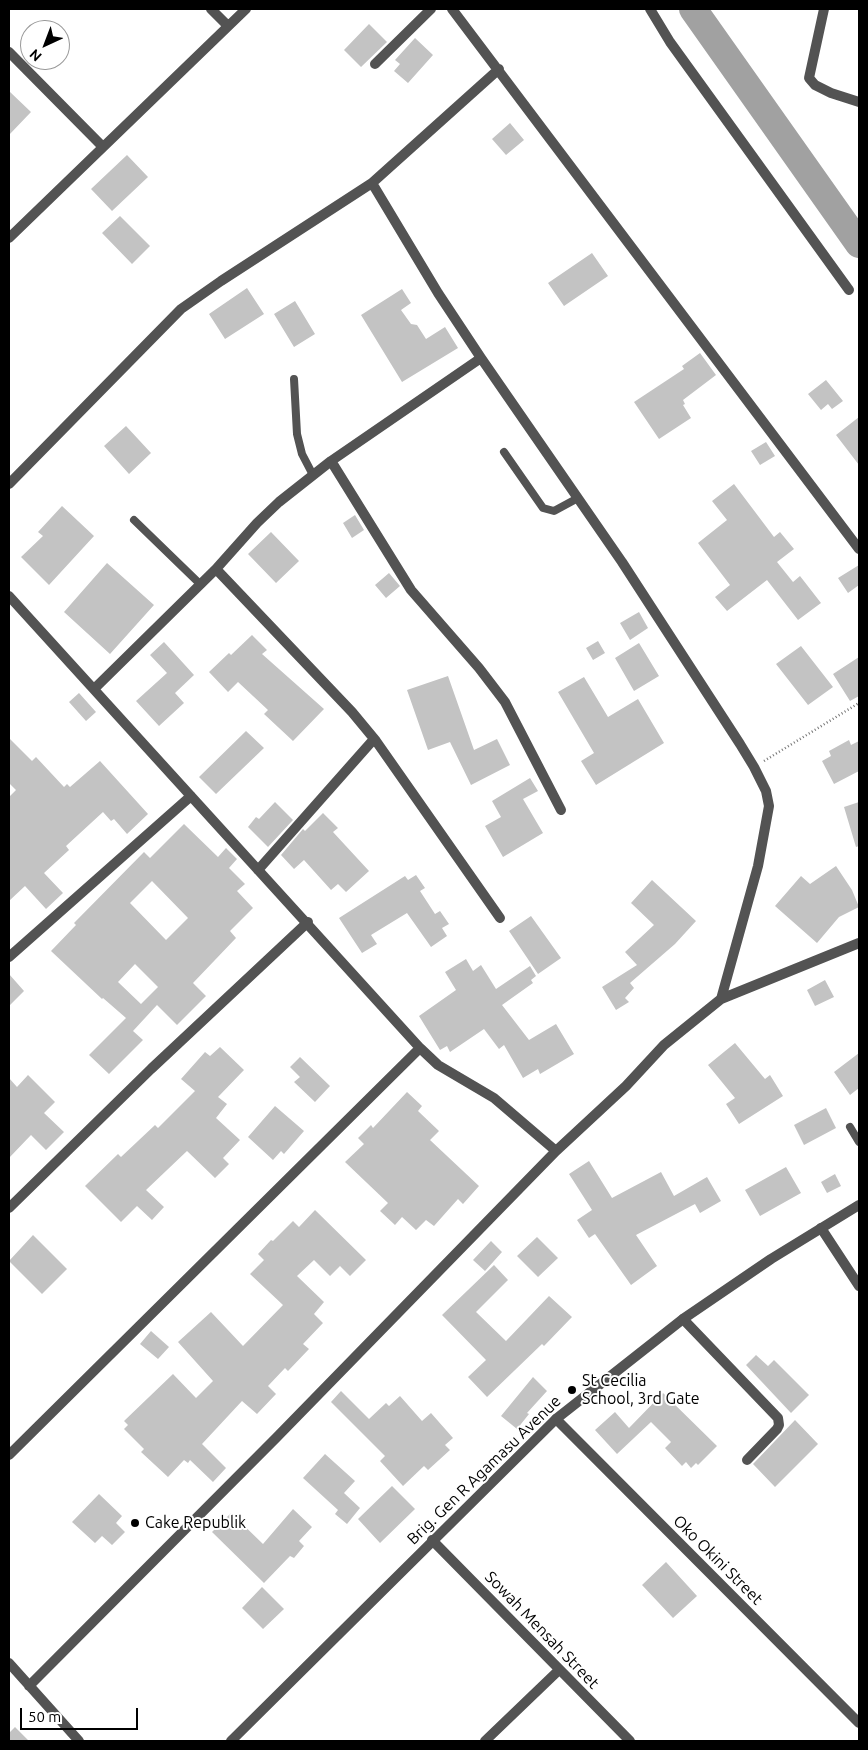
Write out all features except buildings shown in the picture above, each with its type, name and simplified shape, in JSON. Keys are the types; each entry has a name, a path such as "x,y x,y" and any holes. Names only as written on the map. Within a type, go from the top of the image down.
{"street":[{"path":"211,9 228,26"},
{"path":"9,238 102,146 176,79 246,9"},
{"path":"375,64 431,9"},
{"path":"452,9 859,549"},
{"path":"650,9 670,42 849,290"},
{"path":"824,9 809,78 815,85 823,89 859,102"},
{"path":"9,52 102,146"},
{"path":"9,484 181,309 220,281 372,183 499,69"},
{"path":"372,183 482,358 578,498 754,766 766,791 769,806 758,866 721,999"},
{"path":"94,689 216,569 262,517 331,461 482,358"},
{"path":"331,461 411,590 479,668 505,702 561,810"},
{"path":"216,569 352,712 374,739 500,918"},
{"path":"9,596 258,870 308,922 420,1048 438,1065 494,1098 556,1151"},
{"path":"258,870 374,739"},
{"path":"9,957 191,796"},
{"path":"9,1208 151,1069 308,922"},
{"path":"29,1686 276,1438 556,1151 626,1086 664,1045 721,999 859,943"},
{"path":"9,1455 420,1048"},
{"name":"Brig. Gen R Agamasu Avenue","path":"231,1741 556,1418 682,1319 771,1259 859,1205"},
{"path":"821,1228 859,1286"},
{"path":"682,1319 778,1418 779,1425 777,1429 747,1460"},
{"name":"Oko Okini Street","path":"556,1418 859,1723"},
{"name":"Sowah Mensah Street","path":"432,1540 630,1741"},
{"path":"9,1663 79,1741"},
{"path":"486,1741 559,1670"}],"lane":[{"path":"294,379 297,434 302,454 313,475"},
{"path":"504,452 543,508 554,511 578,498"},
{"path":"134,520 200,584"},
{"path":"850,1127 859,1142"}],"path":[{"path":"754,766 859,703"}],"waterway":[{"path":"693,9 859,244"}],"place":[{"name":"St Cecilia School, 3rd Gate","path":"572,1390"},
{"name":"Cake Republik","path":"135,1523"}]}
